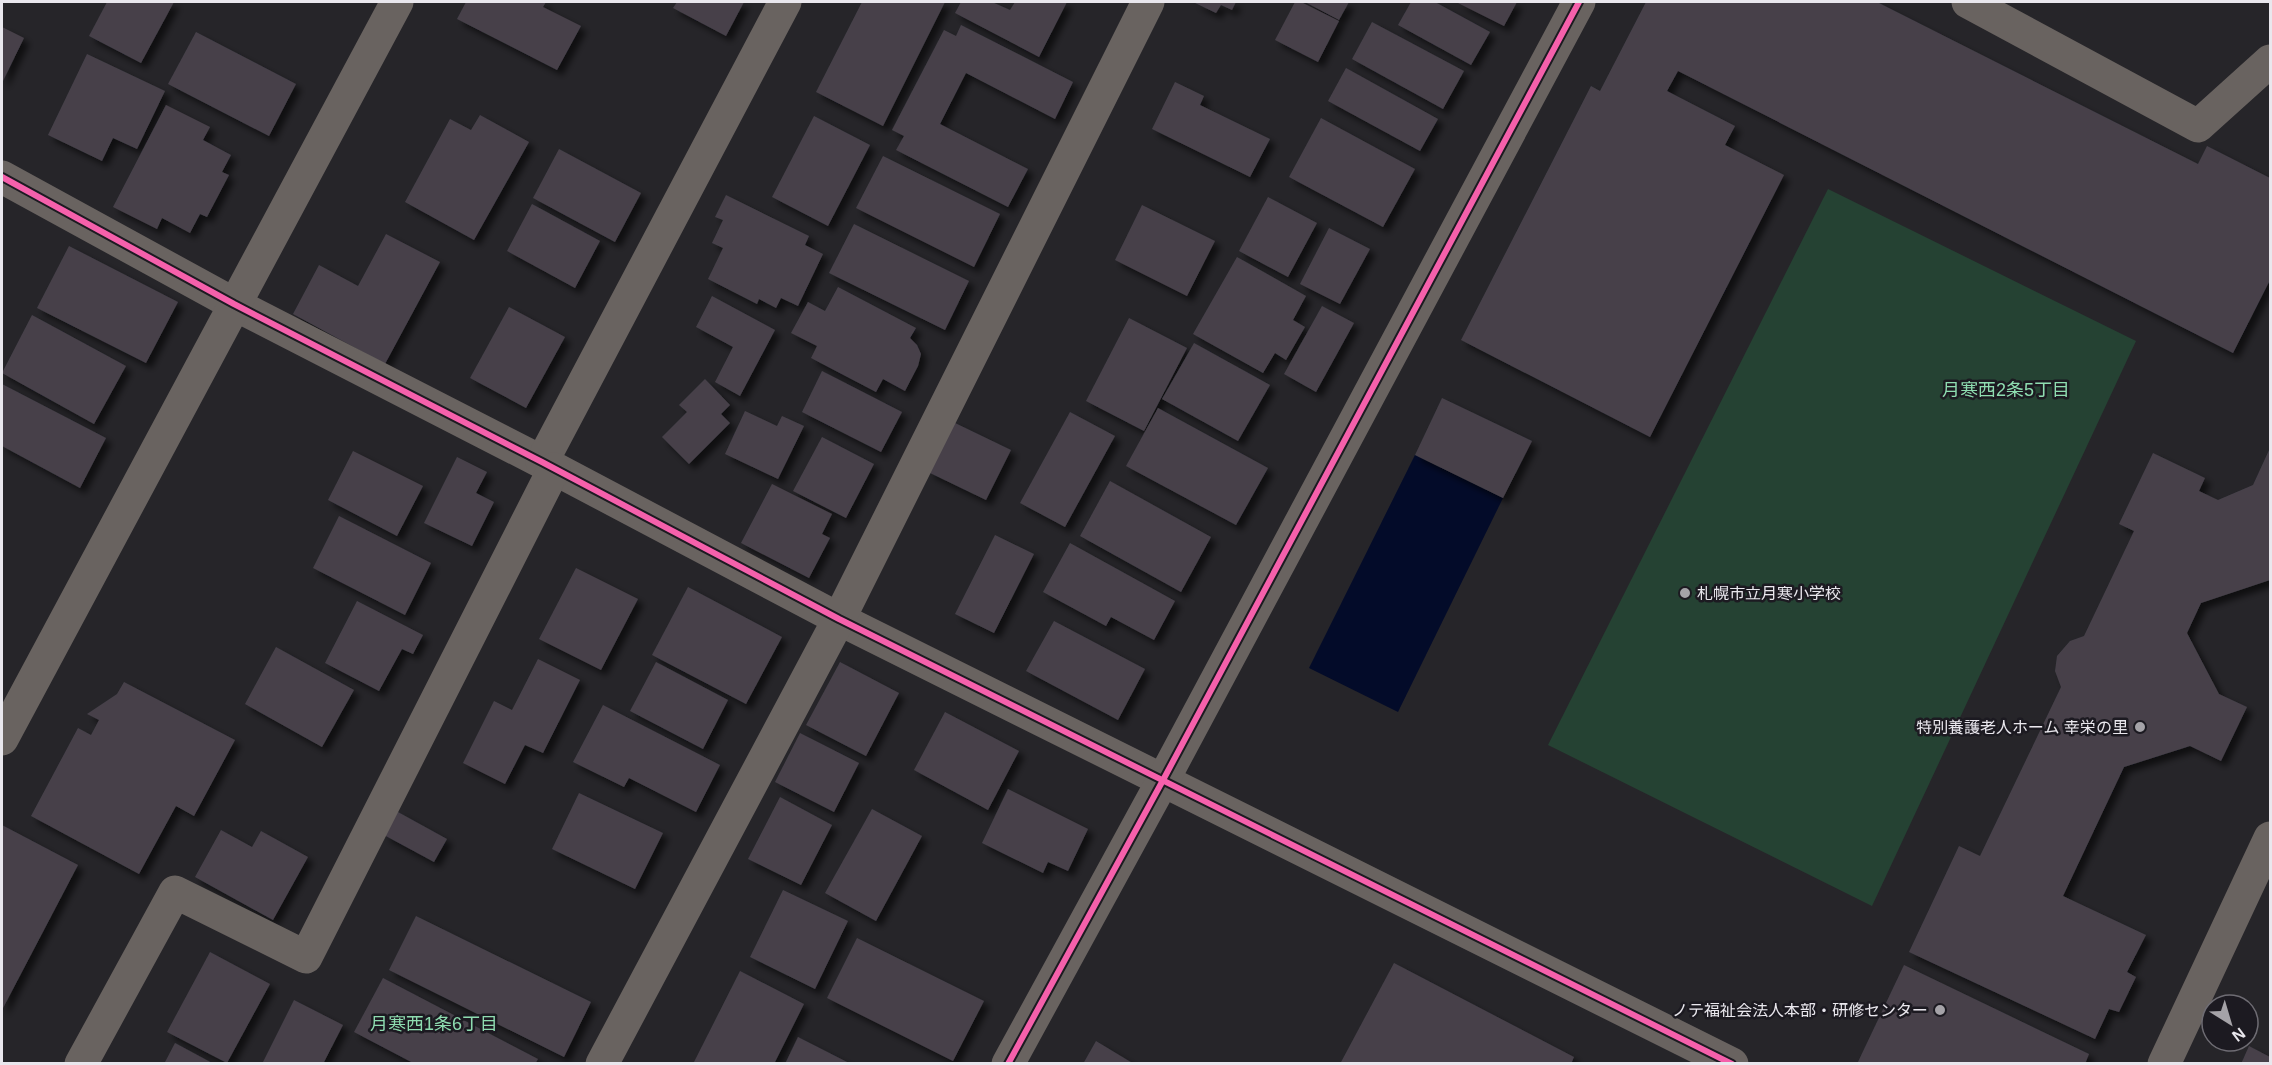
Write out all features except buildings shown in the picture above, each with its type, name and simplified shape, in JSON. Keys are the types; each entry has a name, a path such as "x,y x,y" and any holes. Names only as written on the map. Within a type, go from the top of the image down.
{"street":[{"path":"81,1064 175,892 306,957 548,465 785,2"},
{"path":"602,1064 839,619 1148,2"},
{"path":"1008,1064 1162,782 1579,2"},
{"path":"1968,2 2198,126 2271,61"},
{"path":"2,739 234,304 383,6"},
{"path":"2,177 234,304 548,465 839,619 1720,1061"},
{"path":"2164,1064 2271,838"}],"green space":[{"path":"1828,189 2136,341 1872,906 1548,745"}],"water":[{"path":"1415,455 1503,498 1398,712 1309,668"}],"cycle path":[{"path":"1008,1064 1162,782 1579,2"},
{"path":"2,177 234,304 542,462 839,619 1732,1064"}],"place":[{"name":"札幌市立月寒小学校","path":"1685,593"},
{"name":"特別養護老人ホーム 幸栄の里","path":"2140,727"},
{"name":"ノテ福祉会法人本部・研修センター","path":"1940,1010"}],"district":[{"name":"月寒西2条5丁目","path":"2006,390"},
{"name":"月寒西1条6丁目","path":"434,1024"}]}
